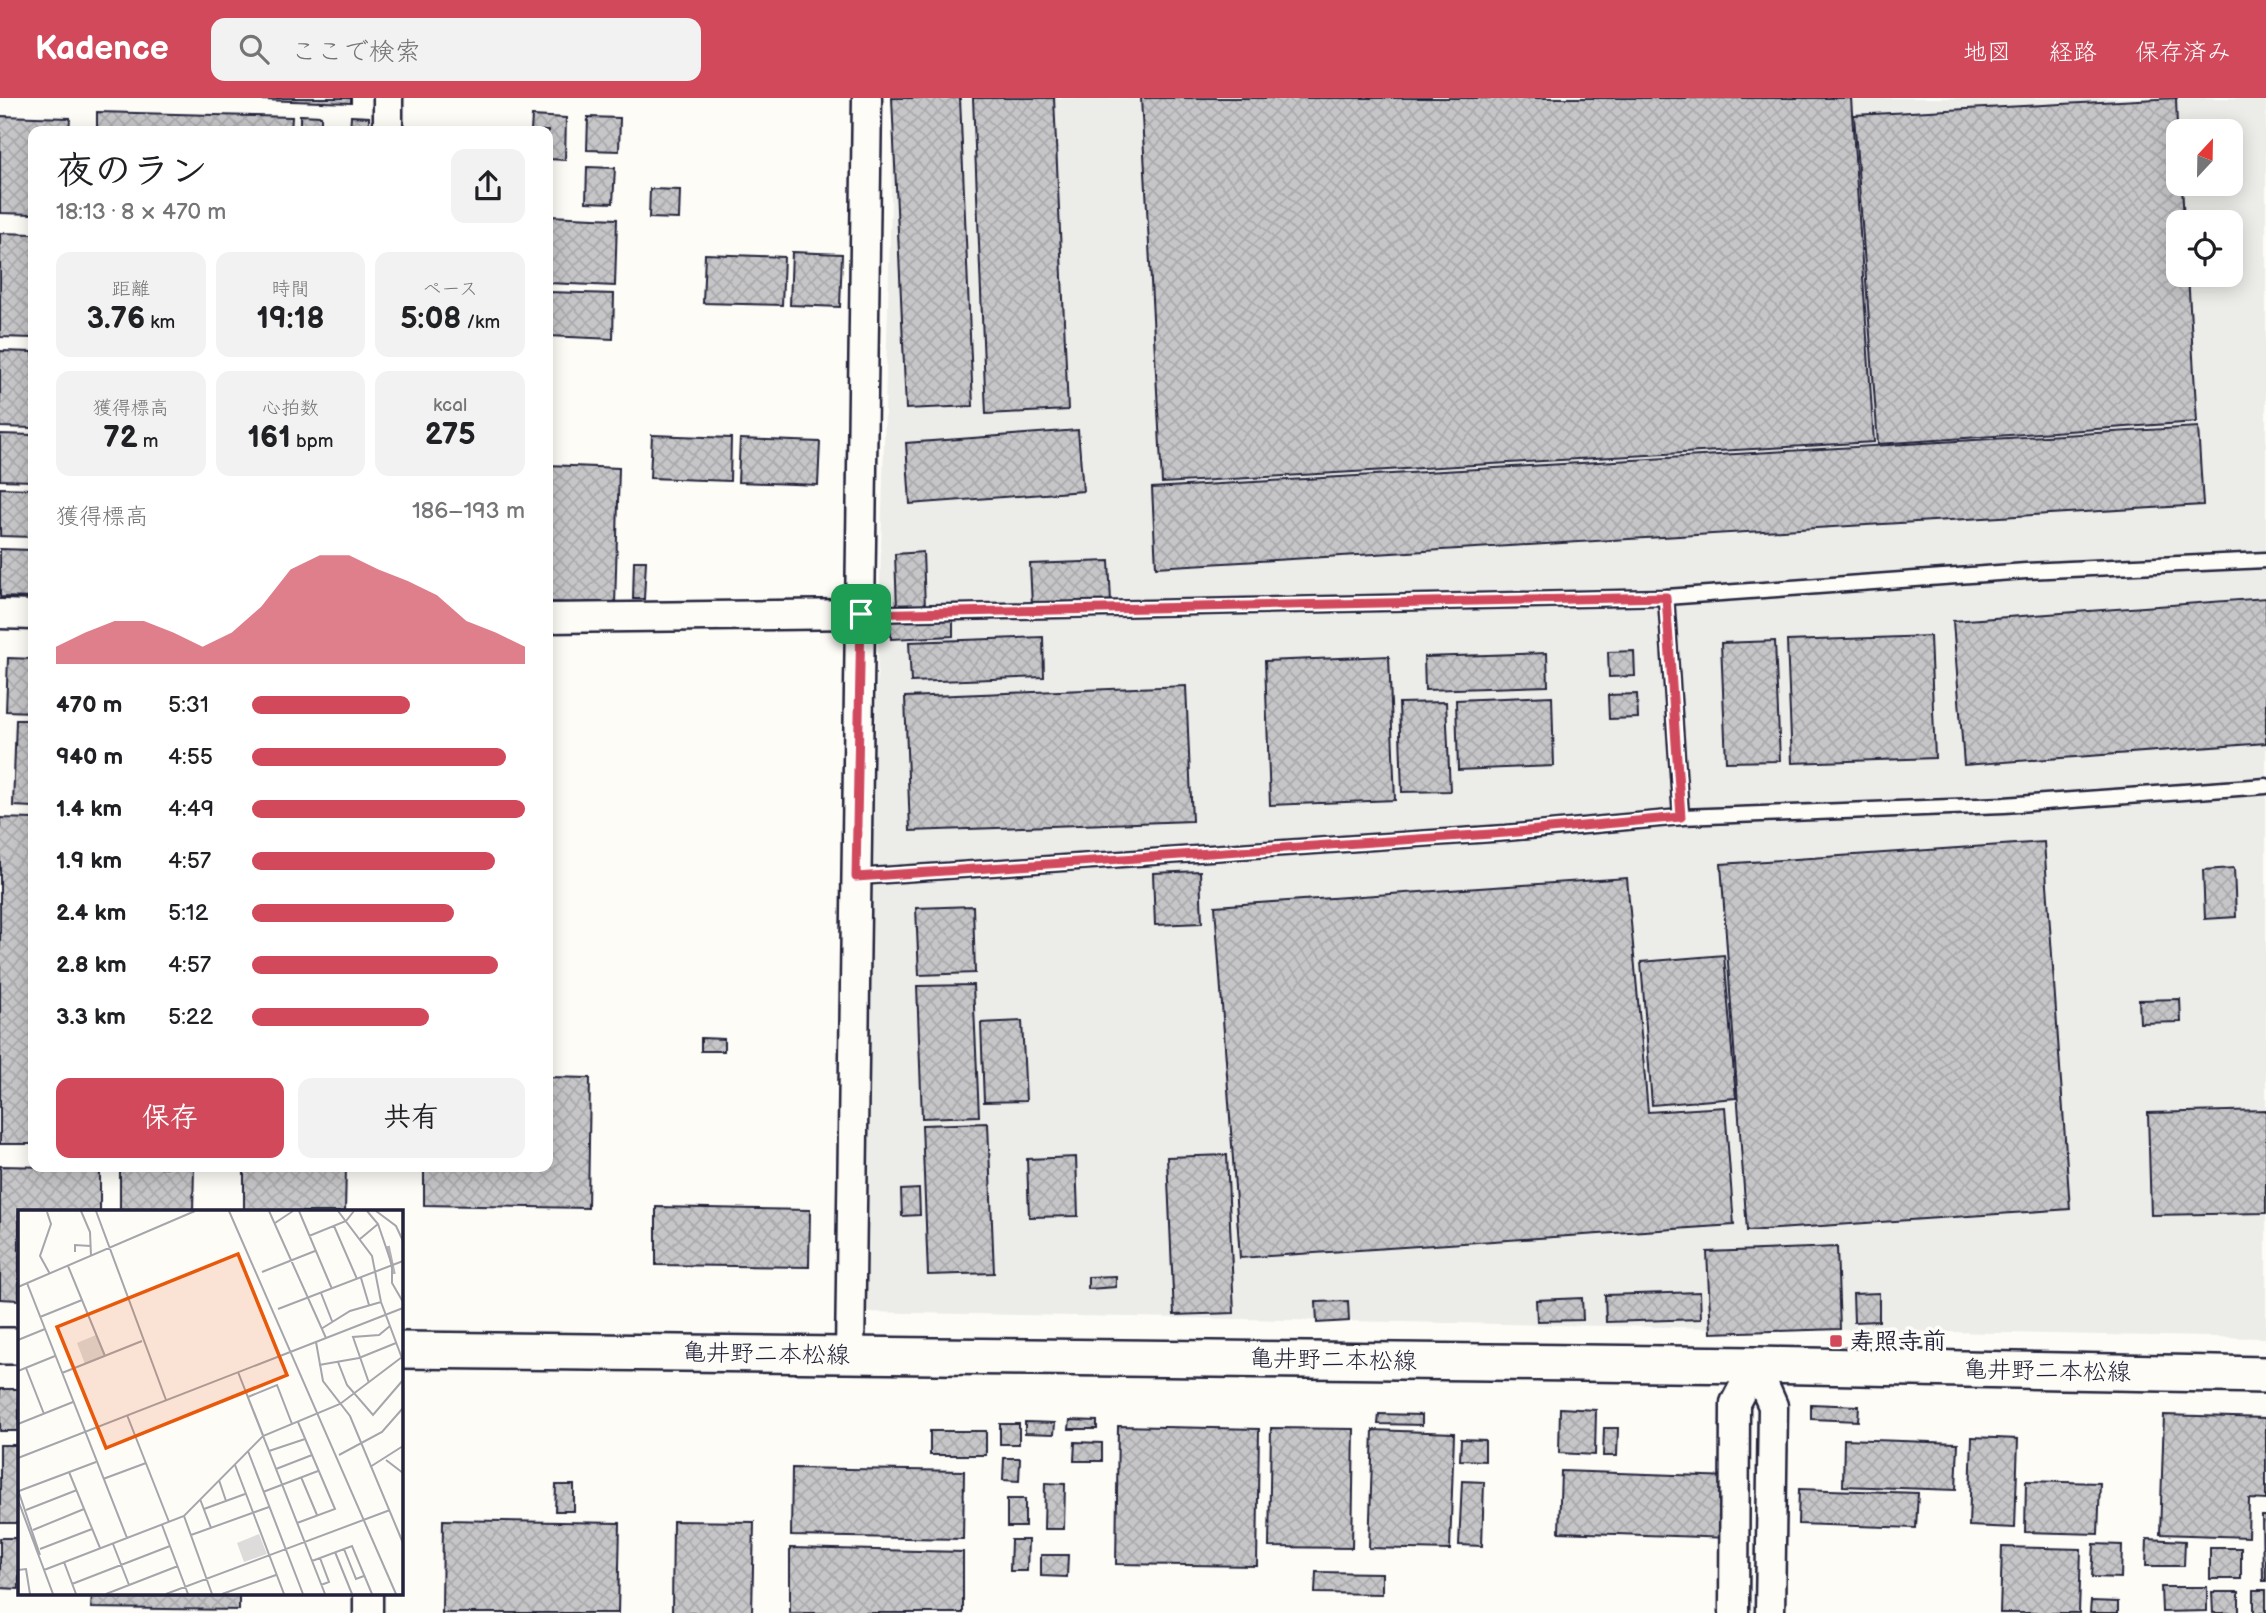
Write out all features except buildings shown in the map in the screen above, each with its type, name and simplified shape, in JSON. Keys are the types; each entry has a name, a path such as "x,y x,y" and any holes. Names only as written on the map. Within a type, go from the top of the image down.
{"street":[{"path":"388,98 388,126"},
{"path":"850,1355 867,98"},
{"path":"0,614 28,615"},
{"path":"553,618 861,614"},
{"path":"0,1346 18,1346"},
{"name":"亀井野二本松線","path":"402,1350 1755,1365 2266,1375"},
{"path":"1734,1613 1735,1404 1755,1365"},
{"path":"1755,1365 1773,1406 1770,1613"}],"lane":[{"path":"861,614 1666,597 2026,571 2266,560"},
{"path":"1666,597 1681,817"},
{"path":"856,877 1506,833 1681,817 2004,804 2266,786"}],"shaded area":[{"path":"894,98 2266,98 2266,1338 859,1312"}],"place":[{"name":"寿照寺前","path":"1836,1341"}],"route":[{"path":"1666,597 1681,817 1506,833 856,877 861,614 992,609 1666,597"}]}
